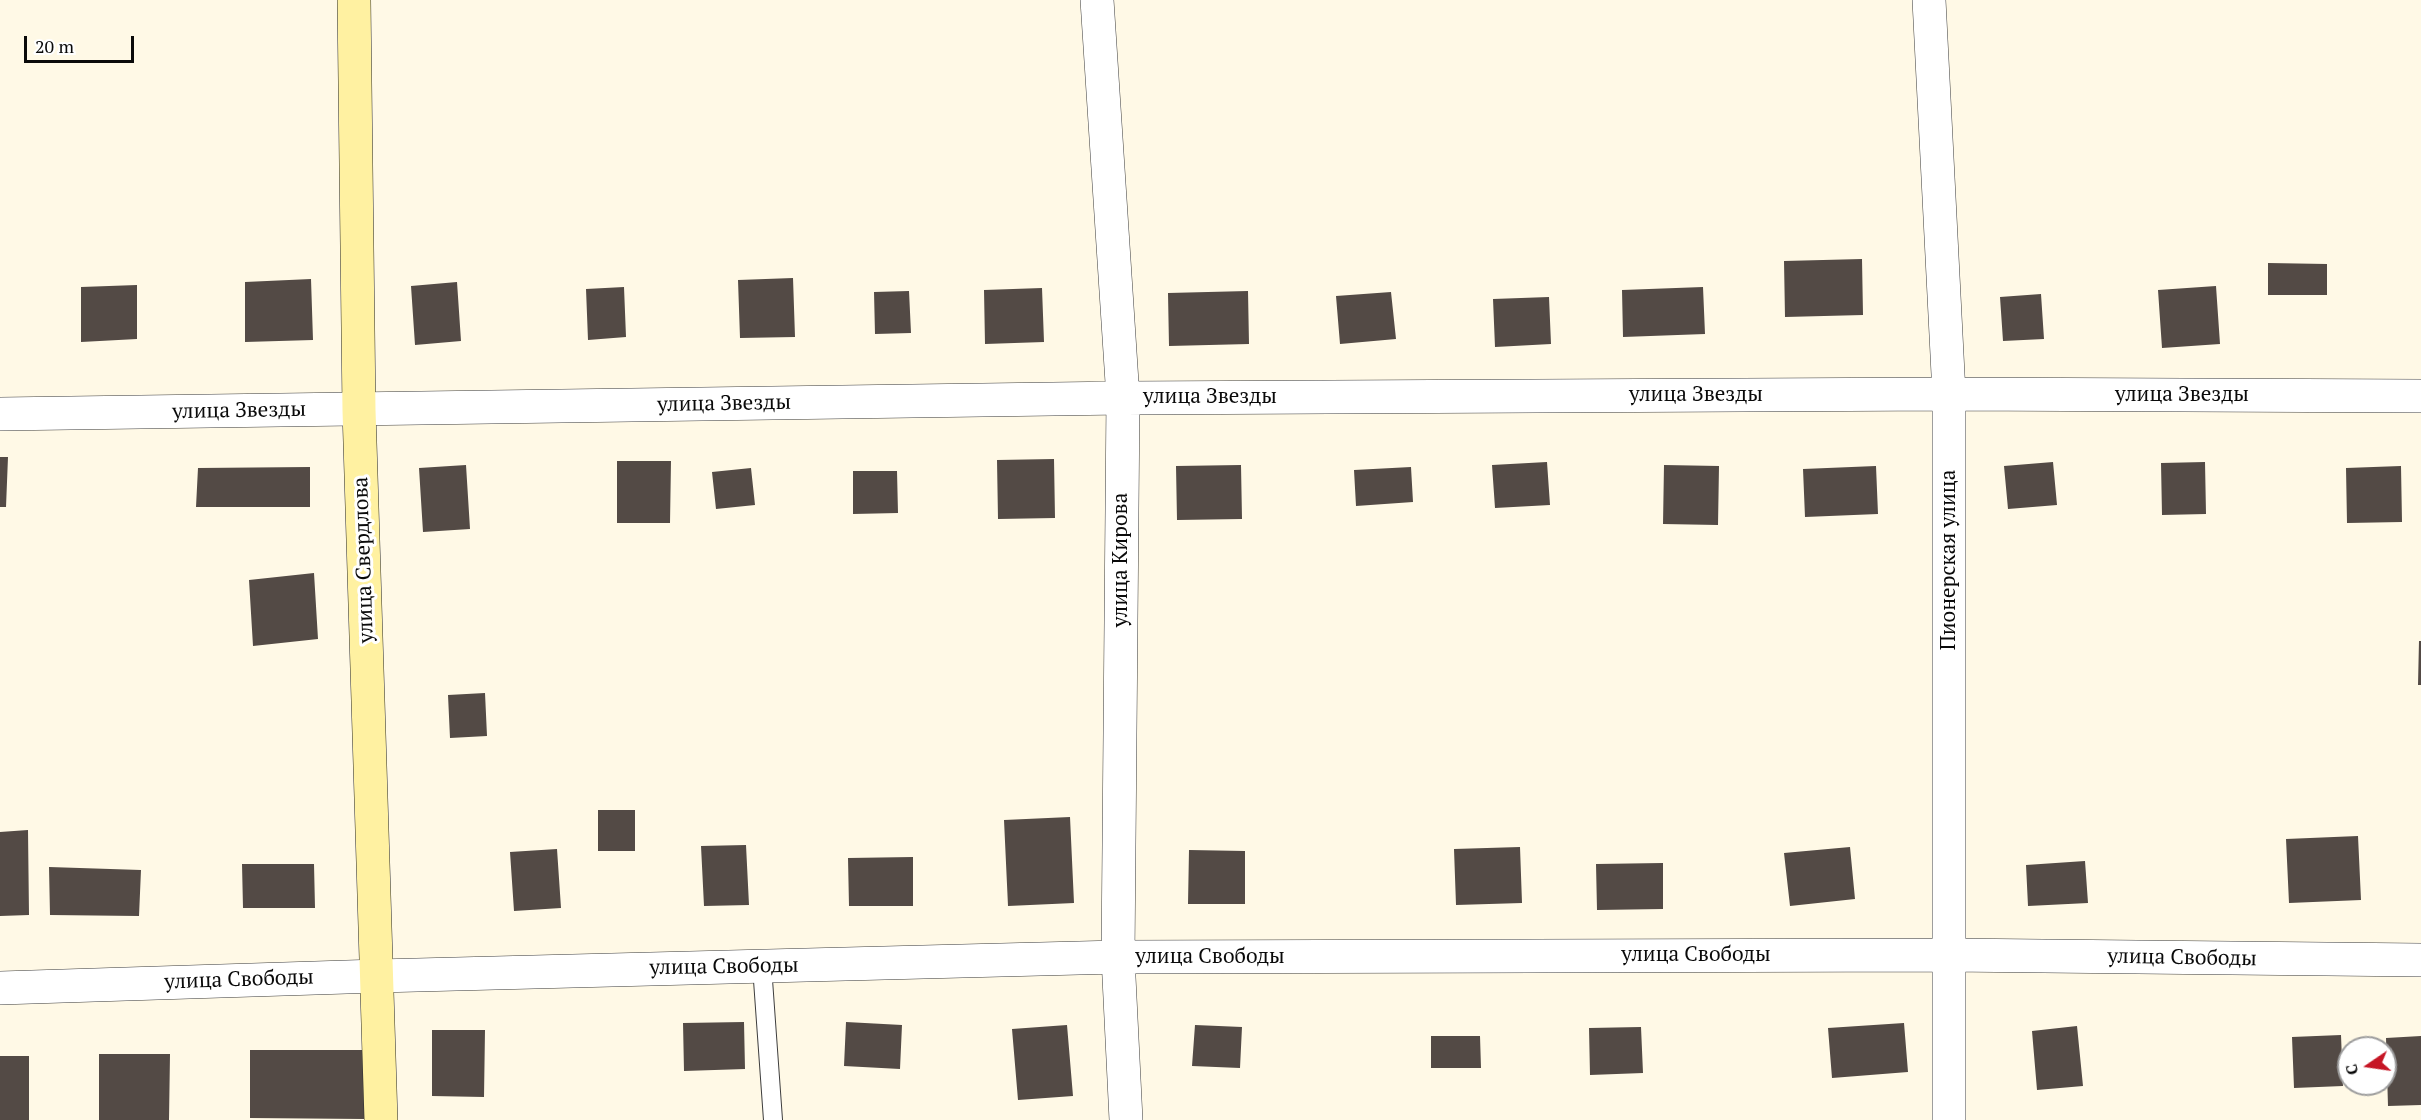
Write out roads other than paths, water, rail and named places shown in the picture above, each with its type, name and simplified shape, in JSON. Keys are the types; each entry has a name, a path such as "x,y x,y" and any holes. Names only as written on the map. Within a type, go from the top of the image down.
{"street":[{"name":"улица Свердлова","path":"354,0 359,410 381,1120"},
{"name":"улица Кирова","path":"1097,0 1123,398 1118,957 1126,1120"},
{"name":"Пионерская улица","path":"1929,0 1949,394 1950,1120"},
{"name":"улица Звезды","path":"0,414 1123,398 1949,394 2421,396"},
{"name":"улица Свободы","path":"0,988 1118,957 1949,955 2421,960"}],"lane":[{"path":"762,966 773,1120"}]}
